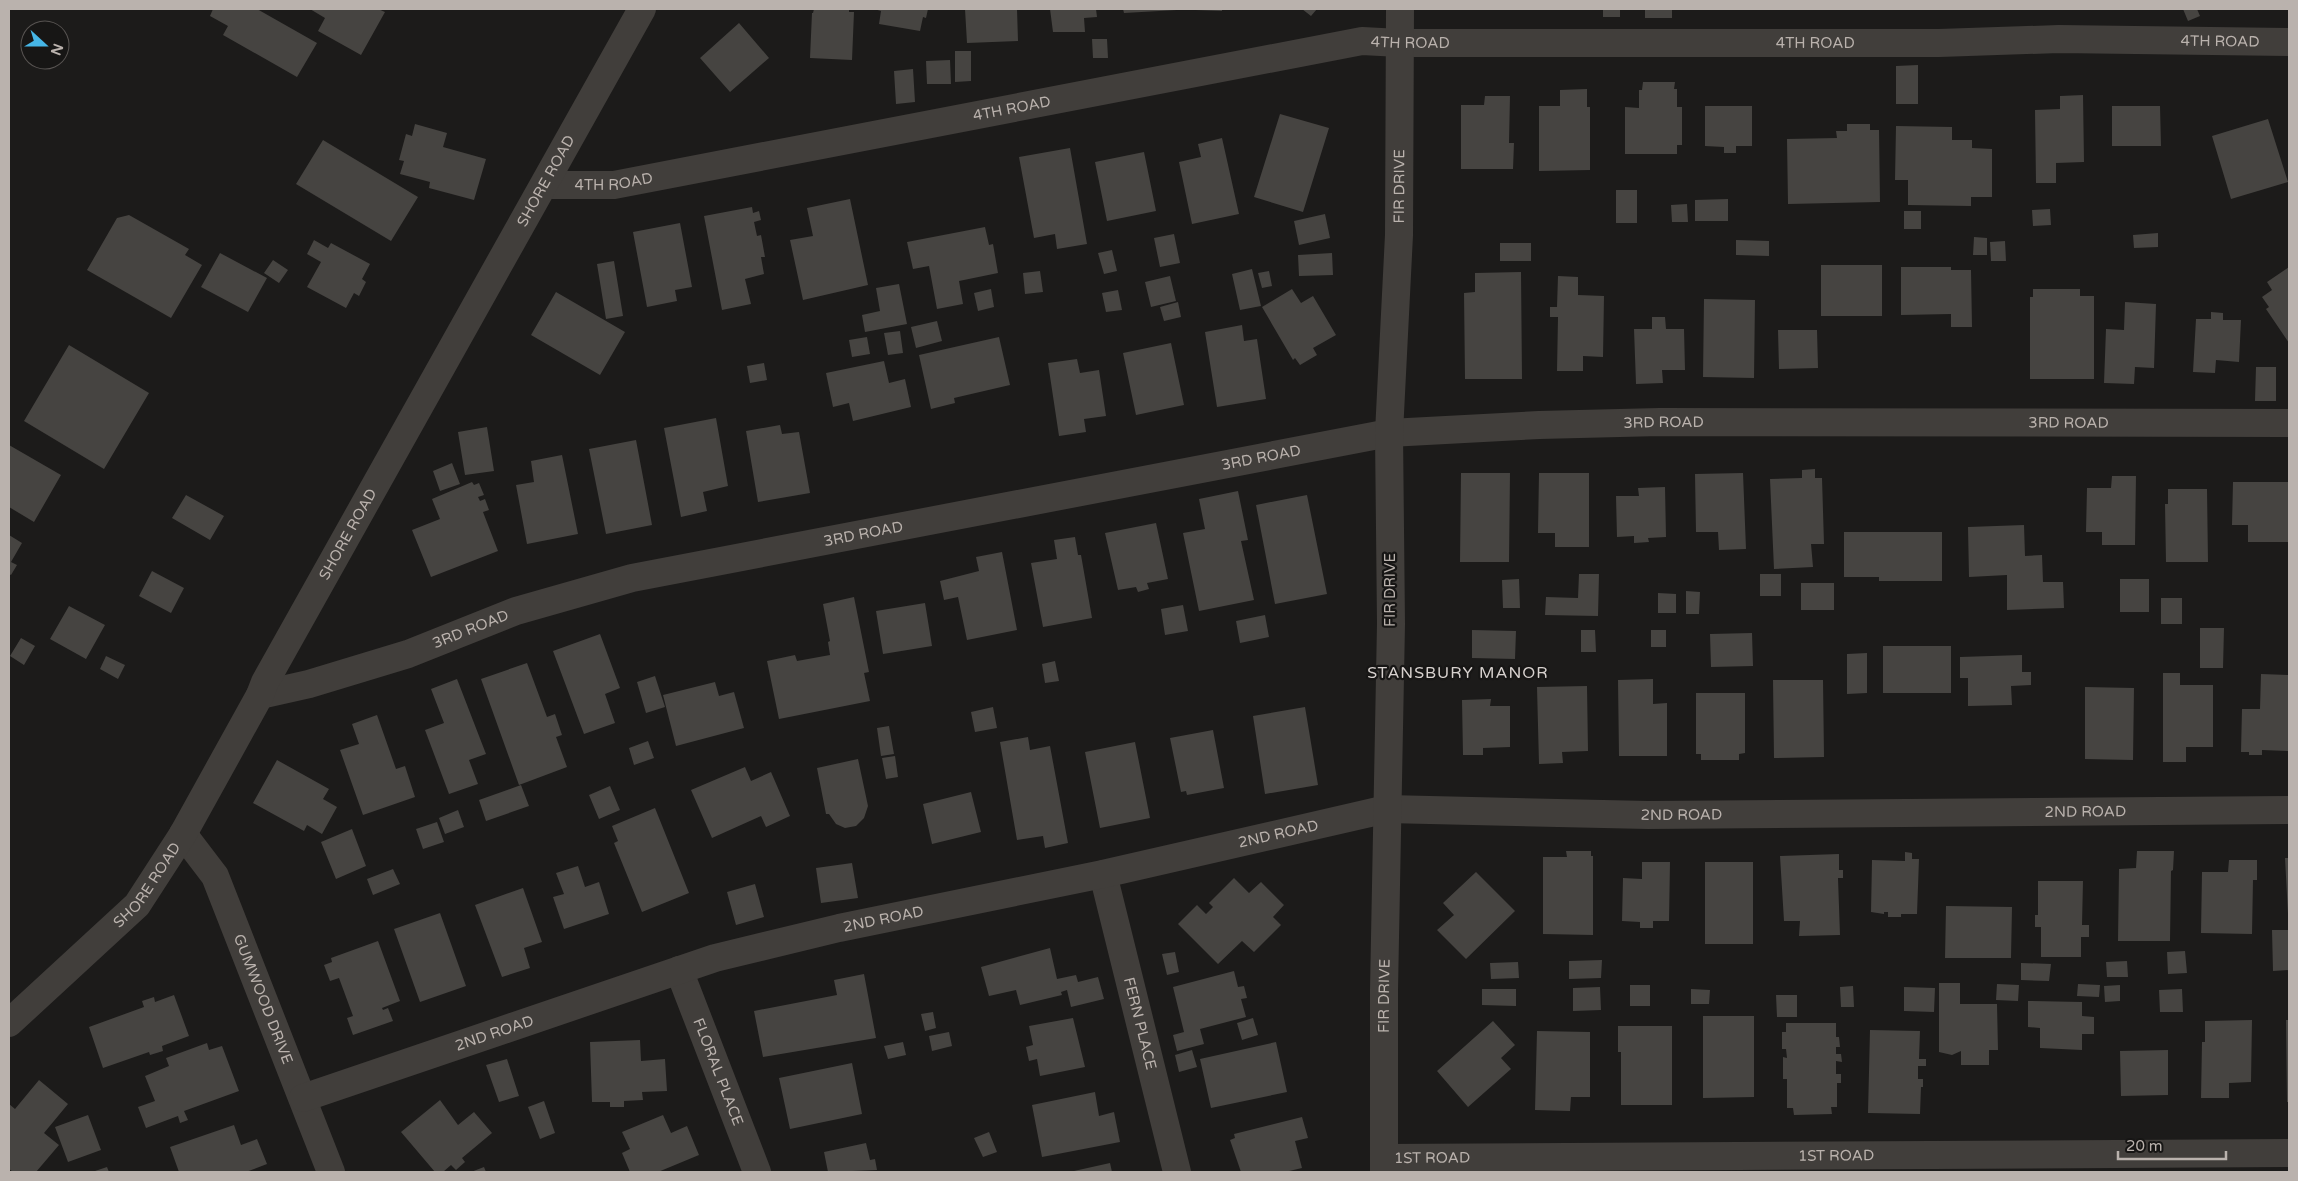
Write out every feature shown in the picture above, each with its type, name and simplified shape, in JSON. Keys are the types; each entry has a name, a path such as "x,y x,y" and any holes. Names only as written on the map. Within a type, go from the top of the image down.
{"street":[{"name":"SHORE ROAD","path":"9,1023 137,905 183,834 404,432 545,185 642,9"},
{"name":"FIR DRIVE","path":"1384,1165 1384,990 1391,624 1389,433 1399,235 1400,9"},
{"name":"4TH ROAD","path":"545,185 614,185 1362,41 1400,43 1940,43 2059,39 2289,42"},
{"name":"3RD ROAD","path":"260,696 309,684 408,654 516,611 632,578 1389,433 1539,425 1660,422 2289,423"},
{"name":"2ND ROAD","path":"303,1098 715,958 839,928 1103,874 1387,810 1648,815 2289,810"},
{"name":"GUMWOOD DRIVE","path":"183,834 215,876 332,1172"},
{"name":"FERN PLACE","path":"1103,874 1177,1172"},
{"name":"FLORAL PLACE","path":"679,970 757,1172"},
{"name":"1ST ROAD","path":"1384,1165 2289,1153"}],"building":[{"path":"213,9 257,9 317,43 297,77 223,35 228,26 210,16"},
{"path":"310,9 378,9 385,12 361,55 318,31 325,18"},
{"path":"814,9 849,9 849,12 854,12 852,60 810,58 812,13"},
{"path":"874,9 928,9 926,18 923,17 920,31 879,24 881,11"},
{"path":"965,9 1017,9 1018,41 967,43"},
{"path":"1050,9 1096,9 1097,17 1084,18 1085,32 1053,32"},
{"path":"1123,9 1177,9 1177,10 1124,13"},
{"path":"1222,9 1222,11 1195,10"},
{"path":"1302,9 1317,9 1311,16"},
{"path":"1603,9 1620,9 1620,17 1603,17"},
{"path":"1645,9 1672,9 1672,18 1645,18"},
{"path":"2183,9 2197,9 2200,16 2188,21"},
{"path":"739,23 769,58 730,92 700,58"},
{"path":"1092,39 1107,39 1108,58 1093,58"},
{"path":"955,51 971,51 971,81 955,82"},
{"path":"950,60 951,84 927,84 926,61"},
{"path":"1918,65 1918,104 1896,104 1896,66"},
{"path":"913,69 915,102 896,104 894,71"},
{"path":"1643,82 1675,82 1674,89 1677,89 1677,107 1682,107 1682,145 1677,145 1677,154 1625,154 1625,107 1639,108 1639,90 1642,90"},
{"path":"1587,89 1587,107 1590,107 1590,170 1539,171 1539,106 1560,106 1560,90"},
{"path":"2083,95 2084,162 2056,163 2056,183 2036,183 2035,110 2060,109 2060,96"},
{"path":"1485,96 1510,96 1509,143 1514,143 1513,169 1461,169 1461,105 1484,105"},
{"path":"1705,106 1752,106 1752,146 1736,146 1736,153 1724,153 1724,147 1705,146"},
{"path":"2112,106 2160,106 2161,146 2112,146"},
{"path":"1280,114 1329,128 1303,212 1254,197"},
{"path":"2268,119 2288,182 2231,199 2212,136"},
{"path":"415,124 447,133 443,147 486,159 474,200 429,188 430,182 400,174 404,161 399,160 406,134 412,136"},
{"path":"1847,124 1870,124 1870,130 1879,130 1880,202 1788,204 1787,139 1837,138 1836,131 1847,131"},
{"path":"1896,126 1952,127 1952,140 1972,140 1972,148 1992,149 1992,197 1971,197 1971,206 1908,205 1908,180 1895,180"},
{"path":"1222,138 1239,214 1192,224 1179,162 1201,157 1198,144"},
{"path":"323,140 418,197 391,241 296,184"},
{"path":"1070,148 1087,244 1057,249 1055,234 1034,238 1019,157"},
{"path":"1144,152 1156,211 1107,221 1095,162"},
{"path":"1616,190 1637,190 1637,223 1616,223"},
{"path":"850,199 868,285 803,300 790,240 813,236 807,208"},
{"path":"1728,199 1728,221 1695,221 1695,200"},
{"path":"1687,204 1688,222 1672,222 1671,205"},
{"path":"752,207 753,213 759,211 761,220 754,222 757,236 761,235 765,257 761,257 764,274 745,279 751,304 722,310 704,216"},
{"path":"2050,209 2051,225 2033,226 2032,210"},
{"path":"1904,211 1921,211 1921,229 1904,229"},
{"path":"1325,214 1330,238 1299,245 1294,221"},
{"path":"129,215 189,249 185,255 202,265 171,318 87,270 117,218"},
{"path":"680,223 692,287 675,290 677,301 647,307 633,232"},
{"path":"985,227 989,245 993,244 998,273 959,281 963,304 937,309 929,266 913,269 907,242"},
{"path":"2158,233 2158,247 2134,248 2133,235"},
{"path":"1174,234 1180,263 1160,267 1154,238"},
{"path":"1974,237 1987,238 1987,255 1973,255"},
{"path":"314,240 328,248 331,243 370,264 362,279 366,282 359,296 354,293 346,308 307,287 321,262 307,254"},
{"path":"1736,240 1769,241 1769,256 1736,255"},
{"path":"2005,241 2006,261 1991,261 1990,242"},
{"path":"1500,243 1531,243 1531,261 1500,261"},
{"path":"1112,250 1117,271 1104,274 1098,253"},
{"path":"220,253 267,278 248,312 201,287"},
{"path":"1332,253 1333,275 1299,276 1298,255"},
{"path":"273,260 288,270 279,283 264,273"},
{"path":"614,261 623,316 606,319 597,264"},
{"path":"1821,265 1882,265 1882,316 1821,316"},
{"path":"1901,267 1951,267 1951,270 1971,270 1972,327 1951,327 1951,314 1901,315"},
{"path":"2289,267 2289,343 2266,309 2269,307 2262,297 2272,290 2267,282"},
{"path":"1252,269 1261,306 1240,310 1232,274"},
{"path":"1040,271 1043,292 1025,294 1023,273"},
{"path":"1269,271 1272,286 1262,288 1258,273"},
{"path":"1521,272 1522,379 1465,379 1464,293 1475,292 1475,273"},
{"path":"1170,276 1176,301 1151,307 1145,282"},
{"path":"1558,276 1578,277 1578,295 1604,296 1603,357 1583,356 1583,371 1557,371 1558,317 1550,317 1550,307 1557,307"},
{"path":"899,284 907,324 865,332 862,315 880,311 876,288"},
{"path":"991,289 994,307 978,311 974,293"},
{"path":"1292,289 1301,303 1313,296 1336,335 1313,348 1317,355 1300,365 1295,358 1293,360 1262,307"},
{"path":"2033,289 2080,289 2080,296 2094,296 2094,379 2030,379 2030,297 2033,297"},
{"path":"1118,290 1122,310 1106,312 1102,293"},
{"path":"556,292 625,332 600,375 531,335"},
{"path":"1704,299 1755,300 1754,378 1703,377"},
{"path":"1178,302 1181,317 1164,321 1160,307"},
{"path":"2125,302 2156,304 2154,368 2135,367 2134,384 2104,383 2106,329 2124,330"},
{"path":"2211,312 2223,313 2223,320 2241,320 2239,362 2216,360 2215,373 2193,372 2196,319 2211,319"},
{"path":"1652,317 1665,317 1666,329 1684,329 1685,370 1662,370 1663,383 1636,384 1634,329 1652,329"},
{"path":"937,321 942,341 916,348 911,327"},
{"path":"1242,325 1244,341 1257,339 1266,399 1217,407 1205,332"},
{"path":"1778,330 1817,330 1818,368 1779,369"},
{"path":"900,331 903,353 888,355 884,333"},
{"path":"867,337 870,354 852,357 849,340"},
{"path":"999,337 1010,385 954,398 955,403 931,409 919,355"},
{"path":"1171,343 1184,405 1136,415 1123,353"},
{"path":"69,345 149,393 104,469 24,421"},
{"path":"1077,359 1080,373 1099,370 1106,416 1084,419 1086,432 1059,436 1048,363"},
{"path":"884,361 889,383 905,379 911,407 853,421 849,403 833,407 826,373"},
{"path":"764,363 767,380 750,383 747,366"},
{"path":"2256,367 2276,367 2276,401 2255,401"},
{"path":"716,418 728,486 703,492 707,511 681,517 664,428"},
{"path":"780,425 782,434 799,432 810,493 758,502 746,431"},
{"path":"487,427 494,471 465,475 458,432"},
{"path":"636,440 652,525 606,534 589,449"},
{"path":"9,445 61,475 34,522 9,507"},
{"path":"562,455 578,534 527,544 516,485 534,482 531,461"},
{"path":"452,463 460,484 440,491 433,471"},
{"path":"1815,469 1815,478 1822,478 1824,544 1811,544 1813,567 1774,569 1770,479 1802,478 1802,470"},
{"path":"1461,473 1510,473 1509,562 1460,562"},
{"path":"1539,473 1589,473 1589,547 1555,547 1555,533 1538,533"},
{"path":"1743,473 1746,549 1719,550 1718,532 1696,532 1695,474"},
{"path":"2112,476 2136,476 2135,545 2102,545 2102,532 2086,532 2087,488 2111,488"},
{"path":"472,482 474,485 479,483 484,495 478,497 480,501 485,499 489,510 483,512 498,551 431,577 412,530 440,519 432,499"},
{"path":"2233,482 2289,482 2289,542 2248,542 2248,525 2232,525"},
{"path":"1665,487 1666,537 1648,538 1649,542 1634,543 1634,536 1617,537 1616,496 1639,496 1638,488"},
{"path":"2168,489 2207,489 2208,562 2166,562 2165,504 2168,504"},
{"path":"1238,491 1248,540 1241,541 1254,600 1199,611 1183,533 1205,529 1199,499"},
{"path":"186,495 224,516 210,540 172,518"},
{"path":"1307,495 1327,594 1275,604 1256,505"},
{"path":"1156,523 1168,579 1147,583 1149,589 1138,592 1136,587 1118,590 1105,533"},
{"path":"2024,525 2025,556 2042,555 2043,582 2063,582 2064,608 2007,610 2007,575 1969,577 1968,527"},
{"path":"1844,532 1942,532 1942,581 1879,581 1879,577 1844,577"},
{"path":"9,535 22,543 11,562 17,565 11,575 9,574"},
{"path":"1075,537 1078,555 1081,555 1092,618 1043,627 1031,563 1057,559 1054,540"},
{"path":"1002,552 1017,630 967,640 958,597 944,600 940,581 979,571 976,557"},
{"path":"152,571 184,588 171,613 139,596"},
{"path":"1579,574 1599,574 1598,616 1545,615 1546,597 1578,598"},
{"path":"1760,574 1781,574 1781,596 1760,596"},
{"path":"1519,579 1520,608 1503,608 1502,580"},
{"path":"2120,579 2149,579 2149,612 2120,612"},
{"path":"1801,583 1834,583 1834,610 1801,610"},
{"path":"1686,591 1700,592 1699,614 1686,614"},
{"path":"1658,593 1676,594 1676,613 1658,613"},
{"path":"854,597 869,672 864,673 870,701 779,719 767,661 795,655 797,661 830,655 828,642 830,641 823,604"},
{"path":"2161,598 2182,598 2182,624 2161,624"},
{"path":"925,603 932,646 883,654 876,611"},
{"path":"1183,605 1188,631 1165,635 1161,609"},
{"path":"69,606 105,625 86,659 50,639"},
{"path":"1265,615 1269,637 1240,643 1236,621"},
{"path":"2200,628 2224,628 2223,668 2200,668"},
{"path":"1472,630 1516,631 1515,659 1472,658"},
{"path":"1581,630 1595,630 1596,652 1581,652"},
{"path":"1651,630 1666,630 1666,647 1651,647"},
{"path":"1752,633 1753,666 1711,667 1710,634"},
{"path":"600,634 620,688 605,694 615,723 584,734 553,651"},
{"path":"21,638 35,646 24,665 10,656"},
{"path":"1883,646 1951,646 1951,693 1883,693"},
{"path":"1867,653 1867,693 1847,694 1847,654"},
{"path":"2022,655 2022,672 2031,672 2031,685 2011,686 2012,705 1968,706 1968,678 1960,678 1960,657"},
{"path":"106,656 125,665 118,679 100,669"},
{"path":"1055,661 1059,681 1045,683 1042,664"},
{"path":"527,663 547,717 555,714 562,735 556,737 567,767 519,785 481,679"},
{"path":"2163,673 2180,673 2180,685 2213,685 2213,747 2186,747 2186,762 2163,762"},
{"path":"2261,674 2289,675 2289,751 2262,750 2262,755 2249,755 2249,752 2241,752 2242,709 2260,709"},
{"path":"655,676 665,707 646,713 637,682"},
{"path":"457,679 486,754 469,760 478,784 449,794 425,730 444,723 431,689"},
{"path":"1653,679 1653,704 1667,703 1667,756 1619,756 1618,680"},
{"path":"1773,680 1823,680 1824,757 1774,758"},
{"path":"715,682 719,696 734,692 744,728 676,746 663,695"},
{"path":"1587,686 1588,751 1562,752 1563,763 1539,764 1537,687"},
{"path":"2085,687 2134,688 2133,760 2085,759"},
{"path":"1696,693 1745,693 1745,753 1739,754 1739,760 1701,760 1701,754 1696,754"},
{"path":"1491,699 1490,706 1510,706 1510,747 1483,748 1483,755 1463,755 1462,700"},
{"path":"993,707 997,728 975,732 971,712"},
{"path":"1305,707 1318,785 1265,794 1253,716"},
{"path":"377,715 396,769 405,766 415,797 363,815 340,750 359,744 352,724"},
{"path":"889,726 894,754 881,756 877,728"},
{"path":"1213,730 1224,788 1187,795 1186,791 1181,792 1170,738"},
{"path":"1028,737 1030,750 1050,746 1068,843 1045,848 1043,836 1017,840 1000,742"},
{"path":"648,741 654,758 634,765 629,748"},
{"path":"1135,742 1150,818 1100,828 1085,752"},
{"path":"895,756 898,777 886,779 882,758"},
{"path":"858,759 868,806 864,818 856,826 845,828 836,824 829,814 826,814 817,768"},
{"path":"277,760 329,789 323,799 337,807 322,834 307,825 304,831 253,803"},
{"path":"745,767 751,781 771,772 790,816 766,827 761,816 712,838 691,790"},
{"path":"521,785 529,806 486,821 479,800"},
{"path":"610,786 620,810 599,819 589,795"},
{"path":"971,792 981,832 932,844 923,804"},
{"path":"655,808 689,893 642,912 614,843 618,841 612,826"},
{"path":"458,810 464,827 445,834 439,818"},
{"path":"437,822 444,842 423,849 416,829"},
{"path":"352,829 366,866 336,879 321,842"},
{"path":"1566,851 1591,851 1591,856 1593,856 1593,935 1543,934 1543,857 1567,857"},
{"path":"2137,851 2174,851 2173,870 2171,871 2170,941 2118,941 2119,869 2136,868"},
{"path":"1905,852 1912,853 1912,859 1919,859 1917,914 1901,914 1901,917 1888,917 1888,912 1884,912 1884,914 1871,912 1872,860 1905,861"},
{"path":"1839,854 1839,870 1843,870 1843,878 1838,878 1840,935 1799,936 1800,921 1784,921 1780,856"},
{"path":"2285,858 2289,858 2289,914 2288,914"},
{"path":"2229,860 2257,860 2257,880 2253,880 2252,934 2201,933 2202,872 2228,872"},
{"path":"1642,862 1670,862 1669,921 1653,921 1653,928 1640,928 1640,922 1622,921 1623,878 1642,879"},
{"path":"1705,862 1753,862 1753,944 1705,944"},
{"path":"852,863 858,898 821,903 816,868"},
{"path":"578,866 585,887 599,882 609,914 564,929 553,897 564,894 556,873"},
{"path":"393,869 400,884 373,895 367,879"},
{"path":"1476,872 1515,911 1466,959 1437,930 1454,915 1443,903"},
{"path":"1234,878 1249,893 1261,882 1284,905 1273,917 1281,925 1254,952 1242,941 1218,964 1178,924 1197,905 1206,914 1213,907 1209,903"},
{"path":"2038,881 2083,881 2082,925 2089,925 2089,937 2081,937 2081,957 2041,957 2041,927 2035,927 2035,915 2038,915"},
{"path":"755,884 764,917 736,925 727,892"},
{"path":"523,888 542,942 524,948 530,968 502,977 475,905"},
{"path":"1946,906 2012,907 2011,958 1945,958"},
{"path":"440,913 466,986 420,1002 394,929"},
{"path":"2272,930 2289,930 2289,970 2273,971"},
{"path":"378,941 400,1001 382,1008 383,1010 388,1008 393,1021 353,1035 347,1018 353,1016 339,978 330,981 324,965 332,962 331,958"},
{"path":"1050,948 1057,979 1076,975 1078,982 1098,977 1104,999 1071,1007 1067,990 1061,992 1062,995 1020,1005 1016,990 989,996 981,967"},
{"path":"2185,951 2187,973 2168,974 2167,952"},
{"path":"1175,952 1179,972 1167,975 1162,954"},
{"path":"1602,960 1601,978 1569,979 1569,961"},
{"path":"2127,961 2128,977 2107,977 2106,962"},
{"path":"1518,962 1519,978 1491,979 1490,963"},
{"path":"2021,963 2051,964 2049,981 2021,980"},
{"path":"1234,971 1238,987 1244,986 1247,998 1241,999 1246,1017 1200,1029 1204,1044 1177,1051 1173,1035 1184,1032 1173,987"},
{"path":"864,974 876,1038 763,1057 754,1011 837,995 834,980"},
{"path":"1939,983 1960,983 1960,1004 1997,1004 1998,1050 1989,1050 1989,1065 1961,1065 1961,1051 1952,1055 1939,1052"},
{"path":"1997,984 2019,985 2018,1001 1996,1000"},
{"path":"2078,984 2100,985 2099,997 2077,996"},
{"path":"1630,985 1650,985 1650,1006 1630,1006"},
{"path":"2120,985 2120,1001 2105,1002 2104,986"},
{"path":"1853,986 1854,1007 1841,1007 1840,987"},
{"path":"1600,987 1601,1010 1573,1011 1573,988"},
{"path":"1904,987 1935,988 1934,1012 1904,1011"},
{"path":"1482,989 1516,989 1516,1006 1482,1005"},
{"path":"1691,989 1710,990 1709,1004 1691,1004"},
{"path":"2182,989 2183,1012 2160,1012 2159,990"},
{"path":"174,995 189,1036 162,1046 163,1051 150,1055 149,1052 103,1068 89,1027 144,1007 142,1001 154,997 155,1002"},
{"path":"1776,995 1797,995 1797,1017 1777,1017"},
{"path":"2028,1001 2082,1002 2082,1016 2094,1017 2094,1034 2082,1034 2082,1050 2040,1048 2040,1028 2028,1027"},
{"path":"933,1012 936,1028 925,1031 921,1014"},
{"path":"1703,1016 1754,1016 1754,1097 1703,1098"},
{"path":"1073,1018 1085,1067 1040,1076 1037,1059 1029,1061 1026,1047 1033,1045 1029,1026"},
{"path":"1253,1018 1258,1035 1242,1040 1237,1023"},
{"path":"2252,1020 2251,1082 2229,1083 2229,1098 2201,1098 2202,1042 2205,1042 2205,1021"},
{"path":"2286,1020 2289,1020 2289,1102 2287,1102"},
{"path":"1493,1021 1515,1045 1501,1058 1511,1069 1468,1107 1437,1071"},
{"path":"1786,1023 1836,1023 1836,1037 1839,1037 1840,1047 1836,1047 1836,1054 1841,1054 1842,1062 1836,1061 1836,1074 1841,1074 1841,1083 1837,1083 1837,1107 1831,1107 1832,1114 1794,1115 1793,1108 1787,1108 1787,1079 1783,1079 1783,1057 1787,1058 1786,1049 1782,1049 1782,1032 1786,1032"},
{"path":"1618,1026 1672,1026 1672,1105 1621,1105 1621,1052 1618,1052"},
{"path":"1870,1030 1920,1031 1919,1059 1926,1059 1926,1066 1918,1066 1918,1079 1923,1079 1920,1114 1868,1113"},
{"path":"1537,1031 1590,1032 1590,1097 1571,1097 1570,1111 1535,1110"},
{"path":"949,1032 952,1046 932,1051 929,1036"},
{"path":"640,1040 641,1061 665,1059 667,1091 642,1092 643,1100 624,1101 624,1107 610,1107 610,1102 592,1102 590,1042"},
{"path":"903,1042 906,1055 888,1059 884,1046"},
{"path":"1276,1042 1287,1092 1211,1108 1200,1059"},
{"path":"207,1043 209,1050 222,1046 239,1091 184,1111 188,1120 180,1123 178,1116 146,1128 138,1107 155,1101 145,1076 169,1066 166,1058"},
{"path":"1192,1050 1197,1067 1179,1072 1175,1055"},
{"path":"2168,1050 2168,1095 2121,1096 2120,1051"},
{"path":"507,1059 519,1096 499,1102 486,1065"},
{"path":"852,1063 862,1114 790,1129 779,1078"},
{"path":"39,1080 68,1104 44,1133 59,1145 36,1172 13,1172 9,1169 9,1104 15,1109"},
{"path":"1095,1092 1099,1116 1114,1112 1120,1142 1042,1157 1032,1105"},
{"path":"440,1100 458,1125 474,1112 492,1133 462,1158 465,1162 456,1170 451,1165 443,1172 435,1172 401,1132"},
{"path":"544,1101 555,1133 540,1139 528,1107"},
{"path":"88,1115 101,1150 68,1162 55,1127"},
{"path":"663,1115 671,1133 687,1126 699,1155 658,1172 630,1172 622,1153 630,1149 622,1132"},
{"path":"1302,1117 1308,1138 1295,1141 1302,1168 1285,1172 1241,1172 1230,1140 1235,1138 1234,1134"},
{"path":"234,1125 241,1145 257,1139 267,1164 246,1172 179,1172 170,1147"},
{"path":"989,1132 997,1152 983,1157 974,1138"},
{"path":"866,1143 870,1160 875,1159 877,1170 828,1172 824,1152"},
{"path":"1110,1163 1112,1172 1074,1172 1074,1171"},
{"path":"107,1167 109,1172 92,1172"},
{"path":"484,1167 486,1172 471,1172"}],"district":[{"name":"STANSBURY MANOR","path":"1458,672"}]}
